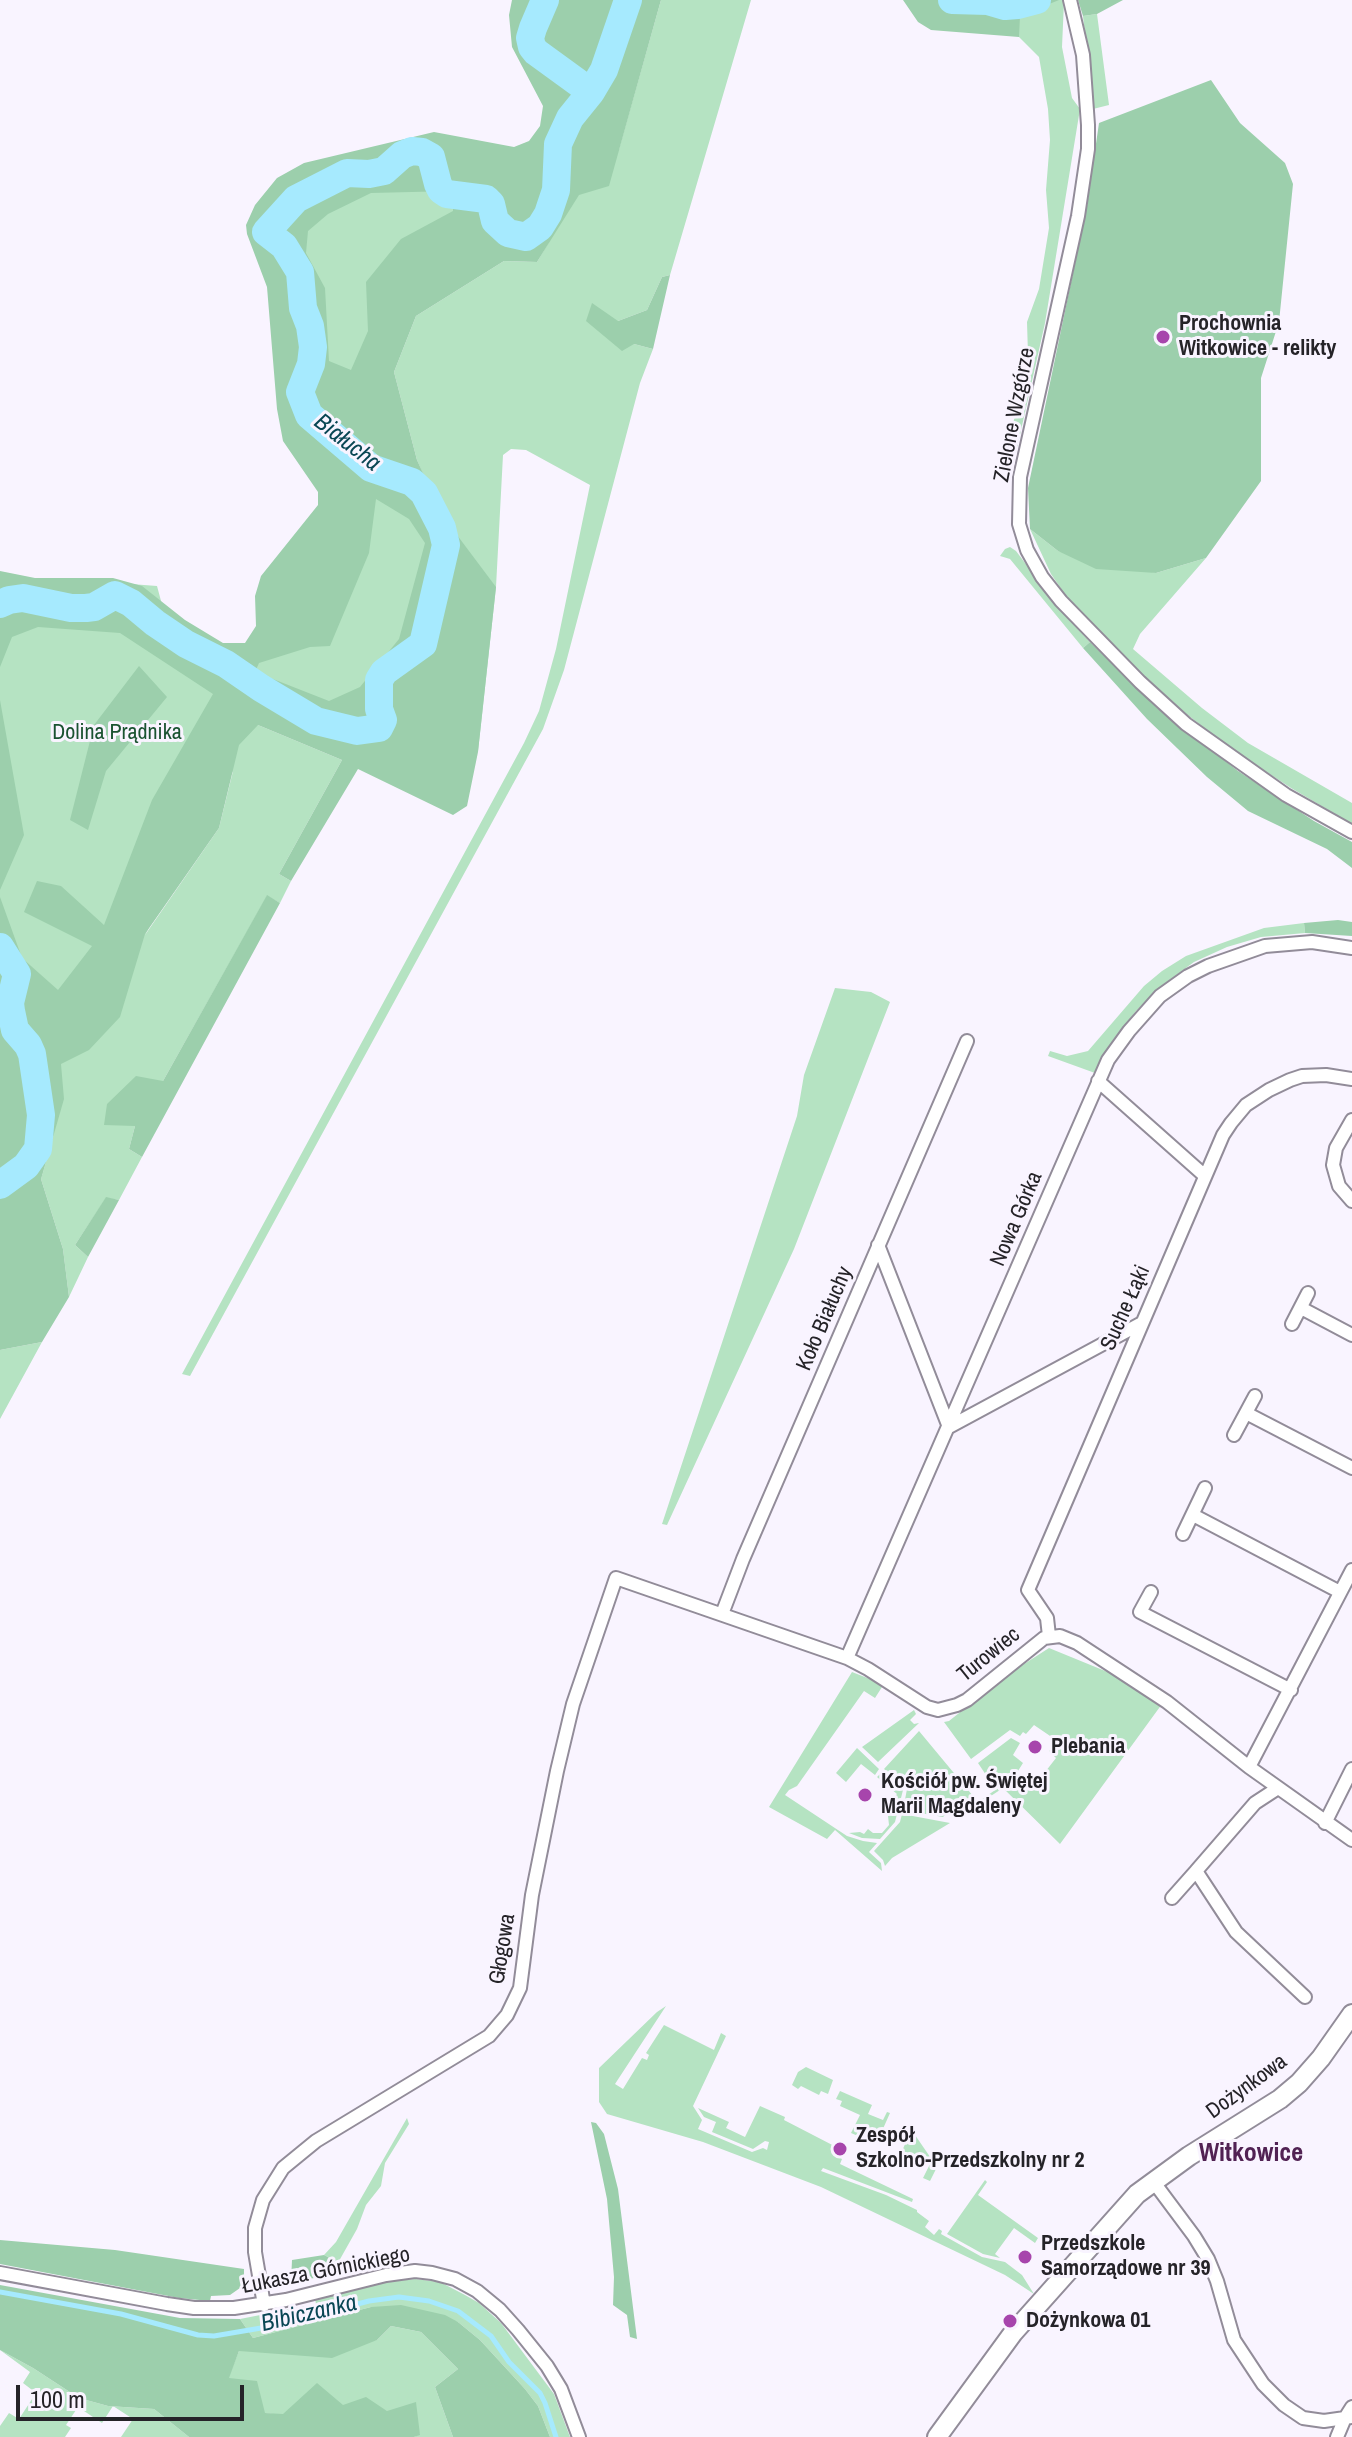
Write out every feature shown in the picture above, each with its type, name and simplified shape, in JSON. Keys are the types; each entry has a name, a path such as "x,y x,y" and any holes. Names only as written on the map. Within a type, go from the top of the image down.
{"street":[{"name":"Zielone Wzgórze","path":"1072,4 1083,55 1088,149 1078,216 1020,477 1019,524 1027,550 1042,577 1061,601 1186,724 1286,795 1352,832"},
{"name":"Nowa Górka","path":"847,1658 1108,1060 1160,996 1188,976 1225,958 1265,946 1312,942 1352,948"},
{"name":"Koło Białuchy","path":"722,1614 967,1041"},
{"name":"Suche Łąki","path":"1049,1636 1047,1618 1028,1590 1140,1324 1231,1123 1258,1096 1302,1076 1326,1075 1352,1079"},
{"path":"1098,1081 1205,1176"},
{"path":"1352,1120 1336,1148 1333,1165 1339,1186 1352,1201"},
{"path":"878,1245 949,1427 1140,1324"},
{"path":"1292,1324 1308,1293"},
{"path":"1301,1308 1352,1335"},
{"path":"1234,1435 1255,1396"},
{"path":"1246,1413 1352,1468"},
{"path":"1183,1534 1205,1488"},
{"path":"1193,1515 1340,1592"},
{"path":"1249,1767 1352,1570"},
{"name":"Turowiec","path":"616,1578 847,1658 927,1707 938,1710 967,1700 1037,1642 1049,1636 1060,1636 1077,1643 1167,1702 1249,1767 1352,1840"},
{"name":"Głogowa","path":"264,2305 255,2252 255,2228 263,2200 283,2168 316,2141 489,2036 507,2015 520,1988 532,1895 573,1704 616,1578"},
{"path":"1151,1592 1140,1612 1291,1690"},
{"path":"1325,1823 1352,1769"},
{"path":"1172,1898 1255,1803 1278,1788"},
{"path":"1196,1871 1236,1932 1305,1997"},
{"name":"Dożynkowa","path":"937,2437 1013,2333 1120,2212 1153,2181 1290,2091 1321,2058 1352,2014"},
{"path":"1153,2181 1208,2259 1234,2340 1263,2384 1284,2405 1303,2418 1324,2421 1350,2414"},
{"name":"Łukasza Górnickiego","path":"0,2273 194,2308 264,2305 386,2275 415,2271 455,2279 477,2291 500,2310 547,2366 561,2389 579,2437"},
{"path":"1337,2437 1350,2414"}],"green space":[{"name":"Dolina Prądnika","path":"512,0 661,0 609,186 579,195 537,262 504,261 416,316 394,372 417,460 442,515 496,587 478,752 467,806 453,815 358,769 291,881 279,874 342,760 258,725 239,745 219,828 145,934 120,1017 89,1050 61,1064 64,1099 41,1179 63,1249 69,1297 42,1342 0,1350 0,897 22,958 58,990 92,946 24,912 37,881 61,886 104,925 152,800 213,694 120,633 38,627 12,637 0,667 0,571 35,578 113,578 142,586 185,620 223,643 245,643 256,626 255,596 261,576 318,505 318,492 283,441 277,409 267,287 246,225 255,205 277,178 304,163 434,132 514,147 529,141 540,126 543,106 512,47 509,15","holes":["453,191 453,211 401,239 366,282 368,331 351,370 329,361 325,288 306,253 308,231 328,214 371,193","376,499 409,519 425,543 399,639 360,687 329,701 255,672 259,663 310,647 330,646 369,553"]},
{"path":"661,0 751,0 670,275 662,277 647,310 618,321 634,344 653,349 640,383 564,670 543,729 190,1376 182,1374 539,711 556,649 590,485 526,450 511,449 503,455 496,587 478,751 258,725 342,760 279,874 291,881 280,903 267,896 135,1126 129,1149 142,1157 119,1200 106,1198 75,1245 88,1257 69,1297 63,1249 41,1179 56,1127 0,1317 0,588 105,582 157,586 168,627 248,663 356,468 266,196 518,155 619,149","holes":["549,242 537,262 504,261 416,316 394,372 417,460 429,488 345,408 415,313 499,259","233,771 219,828 145,935"]},
{"path":"903,0 1059,0 1020,16 1019,37 931,30 918,22"},
{"path":"916,0 1067,0 1064,2 1062,47 1072,98 1080,109 1045,323 1013,466 998,460 1004,451 1024,383 1028,355 1027,322 1039,289 1049,228 1046,190 1050,140 1039,57 1019,37 1019,19"},
{"path":"1078,0 1123,0 1097,14 1083,16"},
{"path":"1097,14 1109,105 1093,109 1083,16"},
{"path":"1211,80 1240,123 1285,163 1293,184 1279,322 1261,378 1261,481 1206,558 1156,573 1096,569 1058,551 1030,529 1028,488 1087,206 1099,123"},
{"path":"670,275 653,349 634,344 622,351 586,321 592,303 618,321 647,310 662,277"},
{"path":"1030,529 1058,551 1156,573 1206,558 1140,634 1133,649 1248,743 1352,803 1352,824 1230,748 1180,709 1124,658 1070,602 1051,574"},
{"path":"1010,547 1090,642 1083,648 1010,559 1000,556"},
{"path":"1090,642 1157,708 1238,771 1352,842 1352,868 1327,849 1248,811 1207,777 1147,719 1083,648"},
{"path":"139,666 167,697 106,771 88,830 70,820 94,725"},
{"path":"0,700 24,835 0,890"},
{"path":"267,895 280,903 142,1157 129,1149 135,1126 104,1125 107,1104 136,1076 163,1081"},
{"path":"1352,922 1352,936 1305,933 1304,923"},
{"path":"1304,923 1305,933 1261,937 1227,947 1194,962 1160,987 1136,1011 1111,1043 1095,1073 1048,1056 1050,1051 1067,1056 1088,1051 1144,986 1186,956 1264,928"},
{"path":"835,988 871,992 890,1002 794,1249 667,1525 662,1524 797,1116 804,1075"},
{"path":"106,1197 119,1200 88,1257 75,1245"},
{"path":"42,1342 0,1419 0,1350"},
{"path":"1049,1648 1115,1675 1162,1704 1060,1844 1003,1788 968,1811 960,1801 943,1817 903,1810 907,1789 884,1769 919,1731 978,1802 1001,1786 1024,1787 1042,1776 1056,1758 1049,1751 1056,1740 1034,1725 1020,1736 1010,1730 971,1759 944,1722"},
{"path":"852,1672 880,1683 882,1687 875,1698 864,1691 797,1786 785,1795 847,1836 877,1843 869,1852 881,1863 882,1871 835,1830 827,1839 769,1807"},
{"path":"914,1710 916,1714 910,1720 914,1724 919,1723 878,1762 862,1747"},
{"path":"1011,1738 1020,1743 1013,1755 1023,1763 1011,1782 994,1787 978,1763"},
{"path":"857,1748 879,1769 875,1775 861,1764 846,1782 836,1773"},
{"path":"882,1772 903,1790 895,1822 880,1839 862,1838 849,1833 864,1834 868,1829 873,1833 882,1833 889,1825 888,1816 883,1811 897,1794 877,1777"},
{"path":"902,1814 950,1823 892,1858 885,1866 874,1851 900,1822"},
{"path":"666,2006 615,2084 623,2089 642,2058 647,2060 649,2055 646,2053 664,2025 714,2050 721,2033 726,2036 693,2106 702,2120 698,2129 752,2152 763,2148 767,2150 769,2142 765,2141 753,2149 712,2132 716,2122 704,2117 698,2108 729,2122 726,2128 745,2137 760,2106 785,2117 784,2120 842,2150 840,2164 913,2199 912,2202 823,2168 821,2171 917,2210 929,2221 925,2227 934,2235 939,2229 941,2234 982,2257 1005,2262 1022,2275 1034,2294 1005,2275 821,2187 703,2142 607,2114 599,2102 599,2068"},
{"path":"806,2067 833,2080 828,2094 821,2091 819,2095 792,2085 798,2072"},
{"path":"840,2091 872,2105 868,2114 883,2120 887,2112 890,2113 878,2140 860,2131 858,2136 851,2133 860,2115 840,2106 842,2101 836,2099"},
{"path":"407,2118 409,2124 385,2163 381,2186 366,2205 339,2261 391,2255 392,2261 338,2274 338,2262 324,2255 336,2242"},
{"path":"591,2122 596,2123 604,2134 618,2189 637,2339 630,2337 627,2315 613,2305 614,2277 607,2199"},
{"path":"910,2133 915,2135 937,2167 930,2181 923,2178 930,2164 902,2151"},
{"path":"985,2180 987,2182 978,2195 1038,2238 1035,2243 1014,2228 995,2254 1000,2258 983,2254 947,2234"},
{"path":"0,2240 115,2250 244,2269 244,2278 240,2288 230,2295 211,2296 210,2301 179,2298 0,2264"},
{"path":"324,2255 338,2262 338,2274 291,2282 292,2260"},
{"path":"415,2279 440,2282 479,2303 501,2323 554,2394 570,2437 550,2437 538,2406 525,2389 480,2340 458,2322 371,2307 253,2338 240,2319 316,2304 315,2299 385,2282"},
{"path":"0,2285 180,2318 240,2319 253,2338 371,2307 401,2305 445,2315 480,2340 525,2389 538,2406 550,2437 453,2437 435,2387 458,2369 421,2332 391,2326 377,2340 332,2358 239,2351 229,2378 257,2381 265,2413 283,2414 317,2383 343,2405 366,2397 387,2411 416,2402 420,2435 189,2437 154,2409 108,2406 79,2398 0,2350"},
{"path":"391,2326 421,2332 458,2369 435,2387 453,2437 414,2437 420,2434 387,2411 343,2405 282,2415 264,2413 228,2378 239,2351 377,2340"},
{"path":"0,2350 79,2398 113,2406 102,2423 78,2407 66,2425 71,2428 65,2437 0,2437 0,2426 9,2413 19,2419 36,2393 23,2383 30,2372"},
{"path":"114,2406 154,2409 189,2437 121,2437 133,2419"}],"waterway":[{"name":"Białucha","path":"0,604 23,598 86,608 115,595 131,603 186,644 226,664 316,721 357,731 379,728 383,720 379,709 379,680 384,672 423,644 446,545 442,528 424,493 412,482 371,468 309,415 300,392 311,364 313,347 303,308 300,272 284,246 266,232 296,199 347,173 384,171 402,155 412,151 431,157 438,184 447,194 486,199 491,204 495,221 508,233 526,237 540,227 556,190 558,144 570,118 591,92 532,47 530,38 545,0"},
{"path":"591,92 604,70 628,0"},
{"name":"Białucha","path":"952,0 988,1 1005,6 1037,0"},
{"name":"Białucha","path":"0,947 17,974 11,1011 15,1030 32,1054 41,1115 38,1149 26,1166 0,1185"},
{"name":"Bibiczanka","path":"0,2292 121,2314 198,2335 214,2336 273,2326 369,2301 399,2297 429,2301 458,2311 491,2336 509,2362 540,2393 556,2437"}],"place":[{"name":"Prochownia Witkowice - relikty","path":"1163,337"},
{"name":"Plebania","path":"1035,1747"},
{"name":"Kościół pw. Świętej Marii Magdaleny","path":"865,1795"},
{"name":"Zespół Szkolno-Przedszkolny nr 2","path":"840,2149"},
{"name":"Przedszkole Samorządowe nr 39","path":"1025,2257"},
{"name":"Dożynkowa 01","path":"1010,2321"}],"district":[{"name":"Witkowice","path":"1251,2154"}]}
